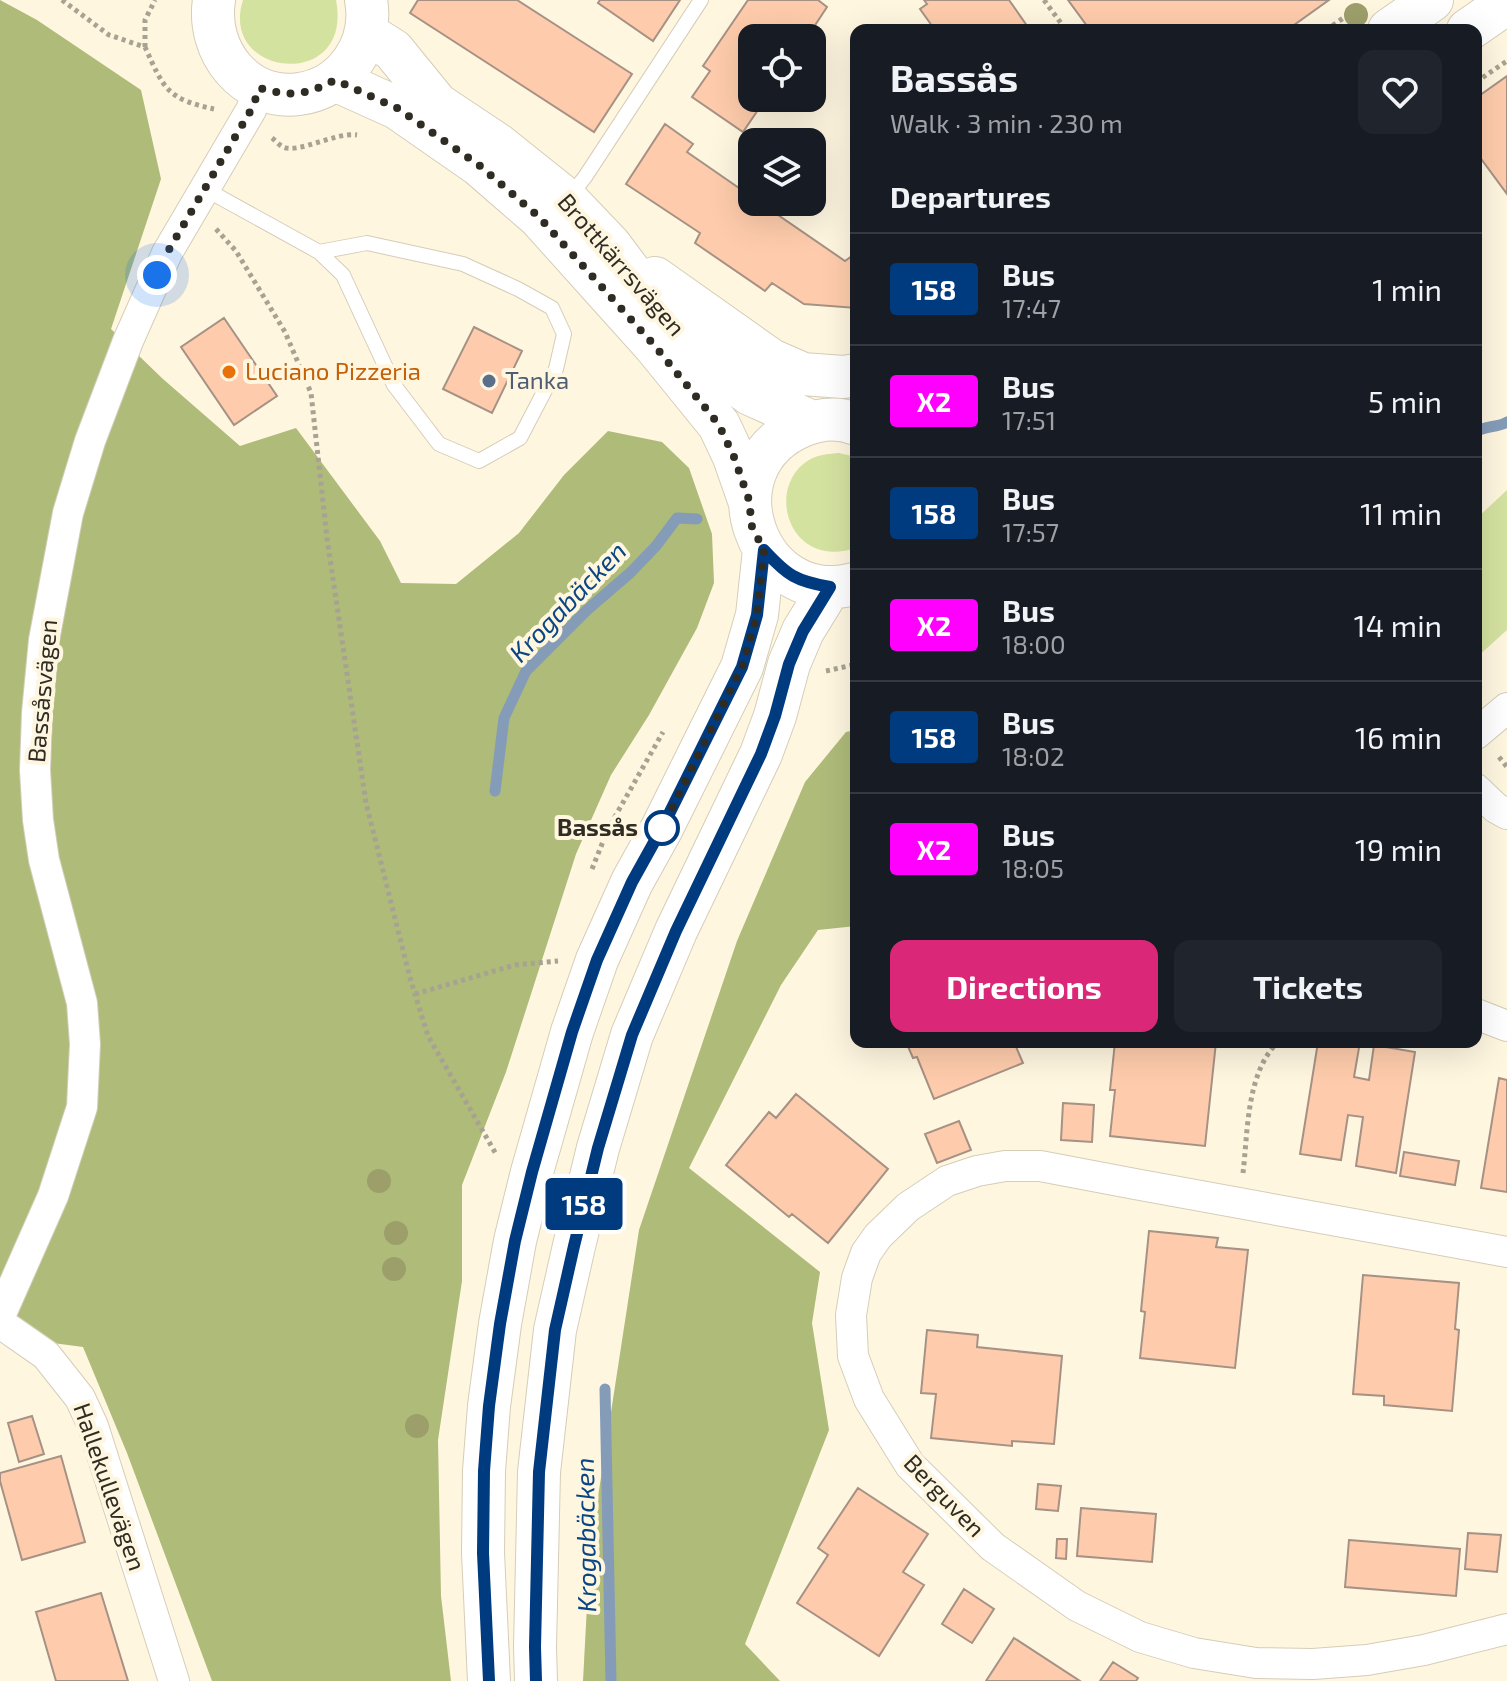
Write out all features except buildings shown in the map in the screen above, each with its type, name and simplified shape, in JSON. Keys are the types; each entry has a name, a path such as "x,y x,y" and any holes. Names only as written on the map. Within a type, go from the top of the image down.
{"street":[{"name":"Brottkärrsvägen","path":"214,0 213,28 217,44 224,58 246,80 252,103 279,93 298,94 318,89 335,80 360,51 366,17"},
{"path":"1374,19 1432,0"},
{"path":"1477,24 1507,3"},
{"name":"Brottkärrsvägen","path":"366,17 437,104 497,144 567,200 610,245 664,317 710,365 750,394 843,421"},
{"name":"Brottkärrsvägen","path":"335,80 397,108 479,165 539,217 654,345 719,425 749,500 752,527 764,550"},
{"name":"Bassåsvägen","path":"0,1316 53,1196 82,1107 82,1003 50,884 38,820 35,770 44,640 68,513 90,441 128,341 167,253 252,103"},
{"path":"610,245 771,360 803,374 850,376"},
{"path":"749,500 754,473 768,451 788,432 843,421"},
{"path":"764,550 782,569 805,582 847,589"},
{"path":"489,1681 483,1553 484,1471 500,1324 515,1241 572,1032 597,960 632,882 742,667 757,615 764,550"},
{"path":"536,1681 540,1456 555,1330 598,1148 632,1035 676,931 761,754 789,664 803,631 847,589"},
{"path":"1482,729 1507,708"},
{"path":"1482,795 1507,814"},
{"path":"1482,1016 1507,1026"},
{"name":"Berguven","path":"1507,1252 1040,1166 1005,1166 947,1181 908,1207 878,1236 866,1253 857,1278 851,1315 853,1356 869,1399 910,1465 993,1547 1077,1606 1140,1637 1194,1653 1256,1663 1313,1664 1367,1660 1424,1650 1507,1629"},
{"name":"Hallekullevägen","path":"0,1323 46,1355 80,1398 93,1426 174,1681"}],"lane":[{"path":"567,200 701,0"},
{"path":"200,197 319,252 343,275 394,385 439,444 479,461 520,438 556,369 564,334 552,308 463,264 367,243 319,252"}],"path":[{"path":"62,0 109,35 145,47"},
{"path":"155,0 145,20 145,47 159,79 173,96 191,104 232,112 252,103"},
{"path":"1044,0 1062,24"},
{"path":"1352,24 1374,19"},
{"path":"1482,78 1507,61"},
{"path":"200,197 285,332 311,393 327,538 366,803 428,1036 496,1154 507,1161"},
{"path":"415,994 515,965 563,961"},
{"path":"1240,1203 1256,1075 1272,1048"}],"green space":[{"path":"0,0 37,20 141,90 161,179 111,329 240,446 296,428 380,541 401,583 456,584 519,533 564,475 608,431 662,442 689,468 712,534 714,583 697,628 649,715 611,775 576,854 506,1072 462,1185 462,1281 438,1440 441,1596 451,1681 212,1681 127,1453 83,1347 0,1336"},
{"path":"243,0 336,0 336,30 326,50 308,61 287,64 266,59 250,46 241,26"},
{"path":"820,455 850,456 850,549 829,552 810,546 791,524 786,496 790,482 797,470"},
{"path":"1507,490 1507,630 1482,653 1482,513"},
{"path":"850,731 850,927 818,930 781,985 689,1168 820,1272 812,1323 829,1430 745,1644 780,1681 583,1681 590,1549 639,1230 737,941 805,782 846,732"}],"waterway":[{"name":"Krogabäcken","path":"1482,429 1507,422"},
{"name":"Krogabäcken","path":"495,791 504,718 526,671 587,610 630,573 677,518 697,519"},
{"name":"Krogabäcken","path":"605,1389 611,1681"}],"bus line":[{"name":"158","path":"489,1681 483,1553 484,1471 500,1324 515,1241 572,1032 597,960 632,882 742,667 757,615 764,550 782,569 805,582 830,587 803,631 789,664 761,754 676,931 632,1035 598,1148 555,1330 539,1472 536,1681"}],"place":[{"name":"Luciano Pizzeria","path":"229,372"},
{"name":"Tanka","path":"489,381"},
{"name":"Bassås","path":"662,828"}],"route":[{"path":"157,275 251,110 260,88 298,94 318,89 335,80 397,108 479,165 539,217 654,345 719,425 749,500 752,527 764,550 757,615 742,667 662,828"}]}
